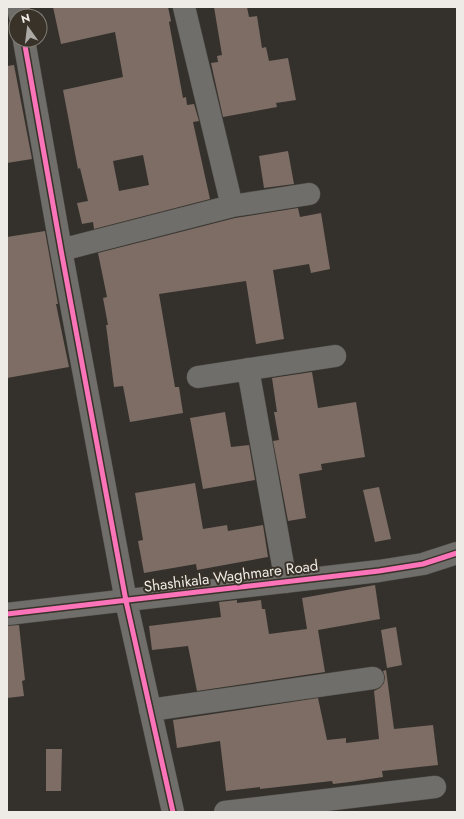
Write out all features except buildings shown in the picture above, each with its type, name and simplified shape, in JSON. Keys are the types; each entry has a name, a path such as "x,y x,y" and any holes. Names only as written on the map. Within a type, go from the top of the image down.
{"street":[{"path":"184,7 232,206"},
{"path":"25,48 126,601 173,812"},
{"path":"61,250 232,206 309,194"},
{"path":"198,377 335,356"},
{"path":"248,369 286,582"},
{"name":"Shashikala Waghmare Road","path":"7,614 286,582 423,564 457,553"},
{"path":"150,710 373,678"},
{"path":"225,812 435,788"}],"cycle path":[{"path":"25,48 126,601 173,812"},
{"path":"7,614 379,571 423,564 457,553"}]}
